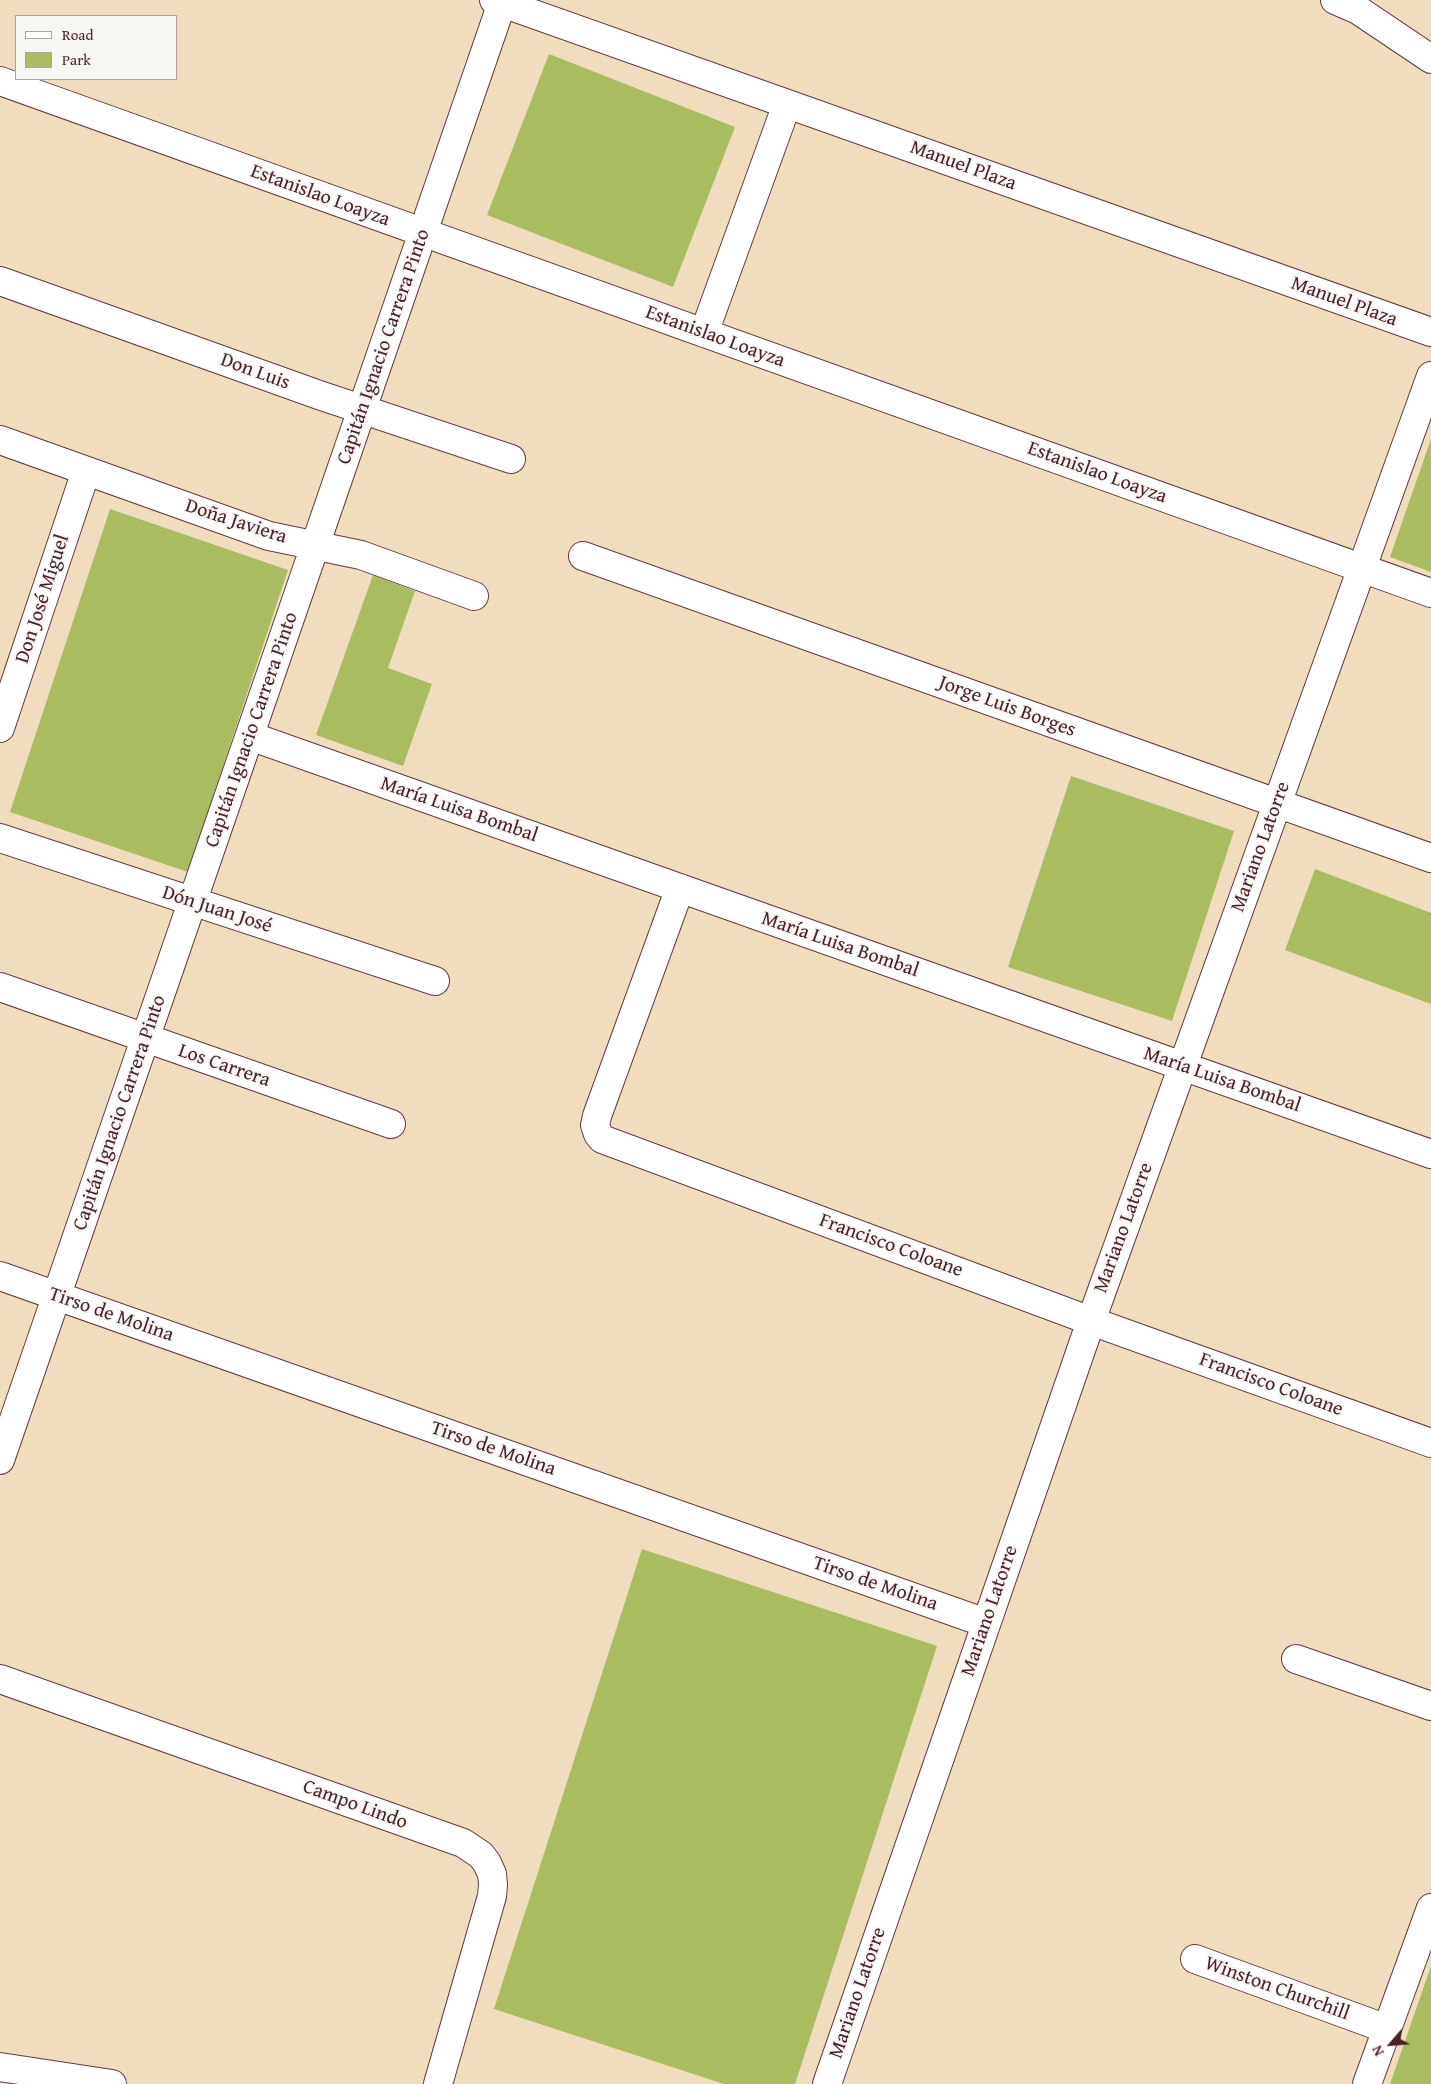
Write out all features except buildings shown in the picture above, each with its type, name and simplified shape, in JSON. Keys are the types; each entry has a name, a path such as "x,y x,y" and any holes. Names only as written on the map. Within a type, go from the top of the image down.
{"street":[{"path":"1335,0 1358,10 1431,59"},
{"name":"Manuel Plaza","path":"500,1 1431,332"},
{"name":"Capitán Ignacio Carrera Pinto","path":"0,1460 423,233 500,1"},
{"name":"Estanislao Loayza","path":"0,81 1431,592"},
{"path":"704,333 787,104"},
{"name":"Don Luis","path":"0,281 362,410 511,459"},
{"name":"Mariano Latorre","path":"827,2084 1091,1321 1431,376"},
{"name":"Doña Javiera","path":"0,440 269,536 361,555 474,596"},
{"name":"Don José Miguel","path":"0,728 86,471"},
{"name":"Jorge Luis Borges","path":"583,556 1431,858"},
{"name":"María Luisa Bombal","path":"250,736 1431,1154"},
{"name":"Dón Juan José","path":"0,838 435,981"},
{"name":"Francisco Coloane","path":"680,888 597,1116 595,1125 602,1139 1091,1321 1431,1442"},
{"name":"Los Carrera","path":"0,987 391,1124"},
{"name":"Tirso de Molina","path":"0,1276 986,1623"},
{"path":"1296,1659 1431,1706"},
{"name":"Campo Lindo","path":"0,1679 463,1843 480,1855 487,1863 492,1874 492,1896 438,2084"},
{"path":"1367,2084 1431,1908"},
{"name":"Winston Churchill","path":"1195,1959 1387,2029"},
{"path":"0,2068 112,2084"}],"green space":[{"path":"549,54 735,127 673,287 487,215"},
{"path":"1431,439 1431,572 1390,557"},
{"path":"110,509 288,570 188,872 10,812"},
{"path":"373,575 415,591 388,668 432,684 403,766 316,735"},
{"path":"1071,776 1234,831 1172,1021 1008,967"},
{"path":"1315,869 1431,913 1431,1004 1285,950"},
{"path":"642,1549 937,1646 795,2084 724,2084 494,2009"},
{"path":"1431,1966 1431,2084 1390,2084"}]}
